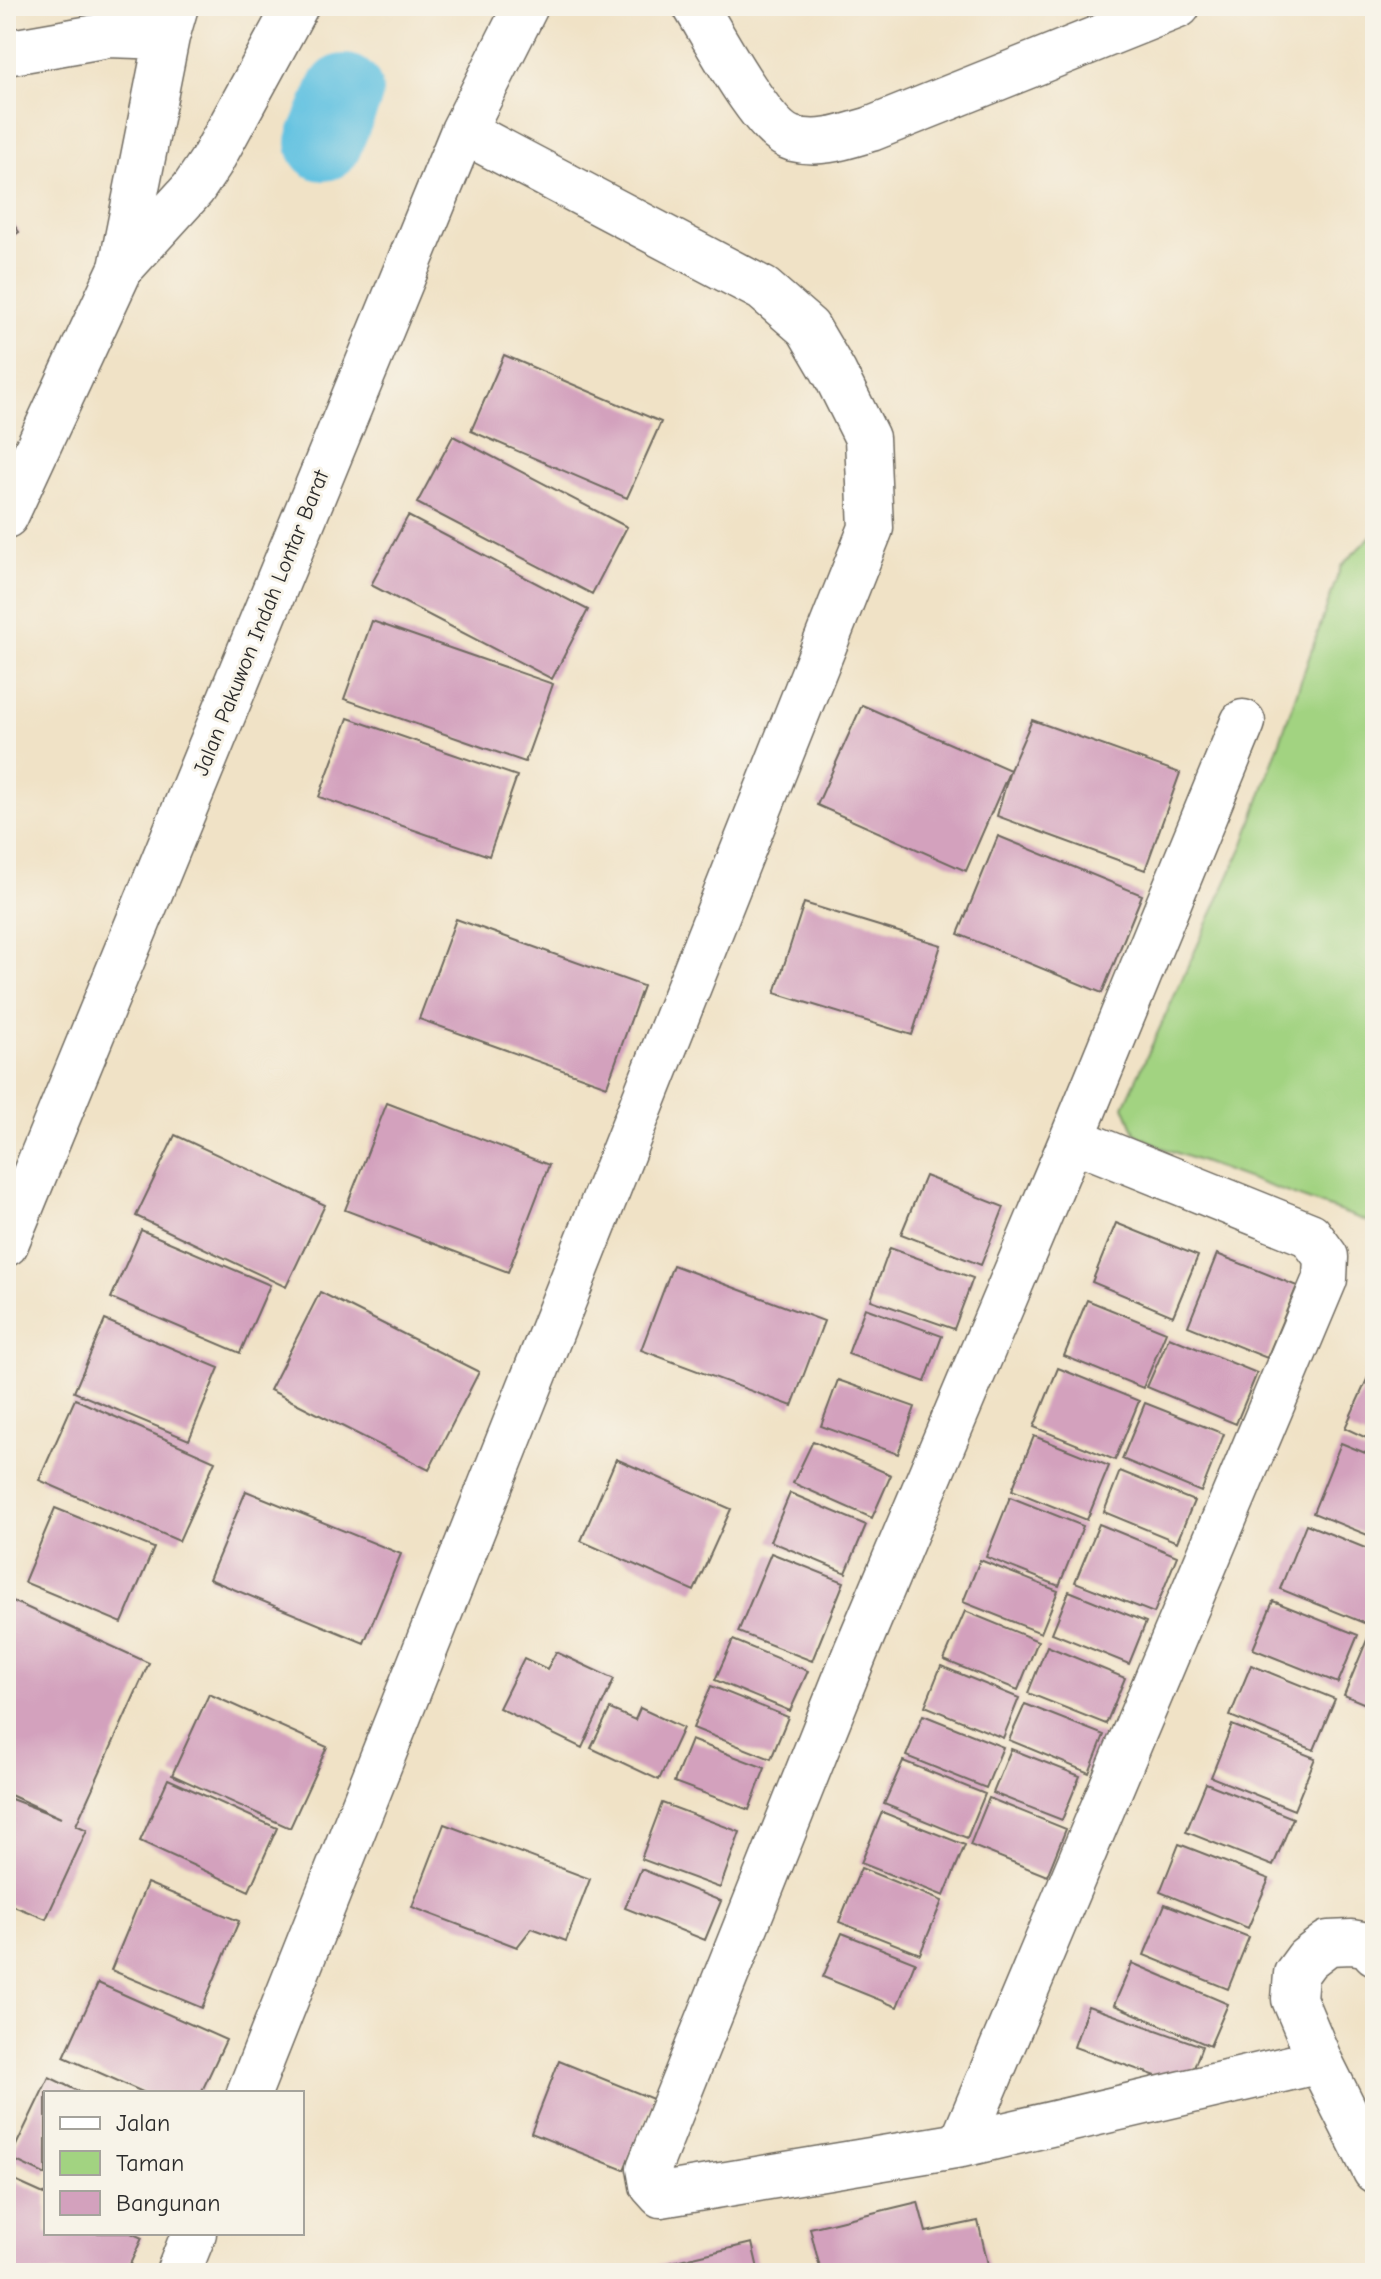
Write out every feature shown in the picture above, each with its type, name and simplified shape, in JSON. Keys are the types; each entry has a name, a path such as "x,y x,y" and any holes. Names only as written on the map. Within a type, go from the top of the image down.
{"street":[{"path":"121,268 193,189 211,162 296,6"},
{"name":"Jalan Pakuwon Indah Lontar Barat","path":"6,1244 463,131 526,6"},
{"path":"695,6 760,112 789,138 827,142 871,129 1178,6"},
{"path":"6,53 172,22 121,268 6,516"},
{"path":"250,2091 871,528 867,438 808,328 763,289 463,131"},
{"path":"1243,722 1072,1139 856,1651 649,2168 652,2185 661,2195 961,2145 1320,2061"},
{"path":"961,2145 1325,1279 1326,1257 1310,1235 1072,1139"},
{"path":"1373,1944 1328,1943 1307,1959 1296,1974 1294,1999 1320,2061 1375,2171"},
{"path":"178,2273 193,2235"}],"green space":[{"path":"1375,532 1375,1224 1160,1147 1135,1133 1124,1106 1244,844 1341,566"}],"building":[{"path":"6,214 19,232 6,241"},
{"path":"504,355 661,422 627,498 471,431"},
{"path":"453,436 627,527 592,594 417,503"},
{"path":"408,516 588,610 552,679 371,585"},
{"path":"372,621 553,684 525,762 344,699"},
{"path":"862,705 1010,770 966,871 817,805"},
{"path":"348,718 517,776 489,856 319,797"},
{"path":"1032,720 1180,773 1145,870 997,816 1010,770"},
{"path":"998,836 1142,895 1102,993 958,934"},
{"path":"804,903 941,945 912,1035 775,993"},
{"path":"456,919 643,986 607,1086 419,1019"},
{"path":"387,1103 549,1165 508,1272 345,1210"},
{"path":"175,1135 325,1205 286,1287 136,1216"},
{"path":"925,1176 1004,1207 981,1265 901,1234"},
{"path":"1116,1223 1198,1256 1173,1316 1092,1282"},
{"path":"141,1230 270,1285 240,1353 111,1298"},
{"path":"890,1248 973,1278 954,1329 871,1300"},
{"path":"1217,1254 1297,1286 1267,1358 1188,1326"},
{"path":"673,1265 824,1321 792,1406 641,1350"},
{"path":"320,1292 479,1372 429,1470 270,1390"},
{"path":"1087,1300 1166,1332 1143,1388 1064,1356"},
{"path":"865,1308 942,1336 925,1382 848,1354"},
{"path":"105,1320 219,1368 189,1440 74,1392"},
{"path":"1169,1337 1257,1373 1236,1424 1147,1387"},
{"path":"1058,1368 1139,1401 1115,1460 1034,1427"},
{"path":"1368,1377 1375,1380 1375,1442 1345,1428"},
{"path":"838,1380 915,1407 898,1454 821,1426"},
{"path":"75,1399 215,1461 179,1541 39,1480"},
{"path":"1145,1403 1224,1434 1201,1492 1122,1459"},
{"path":"1034,1436 1109,1466 1087,1520 1012,1490"},
{"path":"813,1441 891,1475 872,1518 793,1483"},
{"path":"1341,1443 1375,1457 1375,1538 1313,1513"},
{"path":"616,1459 731,1509 694,1591 581,1541"},
{"path":"1120,1471 1194,1501 1177,1542 1104,1512"},
{"path":"246,1491 401,1554 364,1643 209,1579"},
{"path":"790,1493 866,1525 846,1573 770,1541"},
{"path":"1010,1497 1083,1526 1059,1586 986,1557"},
{"path":"55,1508 154,1548 122,1623 24,1582"},
{"path":"1099,1524 1177,1556 1154,1613 1075,1582"},
{"path":"1306,1524 1375,1552 1375,1597 1364,1623 1280,1589"},
{"path":"771,1553 844,1582 812,1661 738,1632"},
{"path":"980,1560 1058,1591 1041,1633 963,1602"},
{"path":"1069,1591 1146,1622 1129,1664 1052,1633"},
{"path":"6,1598 149,1663 76,1825 87,1830 46,1919 6,1903 6,1797 61,1818 6,1793"},
{"path":"1273,1601 1358,1635 1338,1683 1253,1649"},
{"path":"965,1611 1038,1641 1018,1690 944,1660"},
{"path":"1371,1630 1375,1632 1375,1708 1344,1695"},
{"path":"733,1640 808,1671 790,1711 715,1680"},
{"path":"1047,1646 1125,1678 1106,1724 1028,1693"},
{"path":"556,1652 614,1679 582,1748 499,1708 524,1658 547,1669"},
{"path":"1251,1665 1335,1699 1314,1750 1230,1716"},
{"path":"941,1666 1019,1698 1003,1738 925,1706"},
{"path":"711,1686 788,1717 771,1759 693,1728"},
{"path":"209,1694 327,1747 290,1828 172,1775"},
{"path":"1025,1704 1104,1735 1089,1773 1009,1740"},
{"path":"640,1708 683,1728 659,1780 591,1748 610,1709 635,1720"},
{"path":"923,1715 1003,1747 986,1788 906,1756"},
{"path":"1232,1725 1315,1758 1294,1810 1211,1777"},
{"path":"691,1740 765,1768 749,1810 674,1782"},
{"path":"1011,1749 1080,1776 1062,1820 993,1793"},
{"path":"903,1761 985,1794 967,1838 884,1804"},
{"path":"168,1779 277,1828 249,1891 140,1841"},
{"path":"1206,1783 1293,1818 1273,1866 1186,1832"},
{"path":"989,1798 1066,1829 1047,1876 970,1845"},
{"path":"662,1803 740,1832 720,1888 641,1859"},
{"path":"882,1812 965,1845 944,1896 861,1863"},
{"path":"444,1824 590,1879 566,1941 532,1928 517,1947 412,1907"},
{"path":"1179,1844 1269,1879 1248,1928 1160,1892"},
{"path":"861,1868 942,1901 920,1954 839,1922"},
{"path":"641,1869 721,1901 705,1940 625,1908"},
{"path":"147,1883 239,1921 202,2008 111,1970"},
{"path":"1165,1904 1249,1937 1228,1989 1144,1955"},
{"path":"842,1933 915,1962 897,2007 823,1977"},
{"path":"1132,1963 1228,2004 1210,2046 1114,2005"},
{"path":"98,1983 226,2040 202,2091 140,2091 64,2057"},
{"path":"1088,2006 1202,2046 1187,2087 1074,2047"},
{"path":"559,2061 653,2099 624,2170 531,2133"},
{"path":"49,2077 78,2091 44,2091 44,2174 10,2158"},
{"path":"6,2177 44,2194 44,2235 135,2235 142,2238 126,2273 6,2271"},
{"path":"918,2202 926,2232 978,2221 990,2273 806,2273 820,2268 810,2228"},
{"path":"752,2243 759,2273 644,2273 643,2269"}],"waterway":[{"path":"324,143 345,92"}]}
